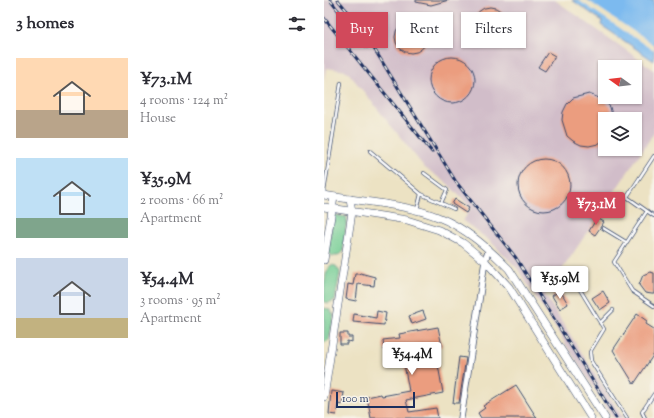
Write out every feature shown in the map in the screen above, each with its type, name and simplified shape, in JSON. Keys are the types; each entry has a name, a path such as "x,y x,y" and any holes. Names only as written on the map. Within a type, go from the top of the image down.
{"street":[{"path":"324,195 417,211 449,222 468,233 489,249 509,269 605,418"},
{"path":"324,260 334,197"},
{"path":"324,397 352,212 350,200"},
{"path":"324,208 407,220 425,225 463,243 485,261 509,287 591,418"},
{"path":"461,418 485,261 489,249"}],"lane":[{"path":"324,192 341,83"},
{"path":"370,151 421,194 454,209"},
{"path":"654,156 627,197 654,216"},
{"path":"424,173 448,190 440,203"},
{"path":"417,211 421,194"},
{"path":"647,211 614,262 632,291 654,306"},
{"path":"603,228 626,242"},
{"path":"568,270 604,329 590,352 589,357 627,418"},
{"path":"600,323 613,310"},
{"path":"645,418 642,412 654,394"}],"shaded area":[{"path":"324,0 555,0 640,60 598,60 598,104 642,104 642,62 654,70 654,133 642,151 642,112 598,112 598,156 639,156 545,295 623,418 613,418 517,268 490,241 463,221 471,208 448,184 425,168 347,71 326,68 324,80"}],"green space":[{"path":"333,215 347,217 343,251 338,256 332,256 328,252"},
{"path":"331,265 336,266 340,272 335,300 328,303 324,302 324,287 327,271"},
{"path":"324,308 329,309 334,315 329,340 324,343"}],"water":[{"path":"572,0 654,0 654,61 601,25 602,21"}],"pier":[{"path":"578,0 587,0 654,45 654,51"}],"building":[{"path":"416,0 449,0 431,5 416,2"},
{"path":"487,7 493,7 503,12 477,12"},
{"path":"400,48 422,48 411,53"},
{"path":"548,52 555,56 545,71 538,67"},
{"path":"452,57 465,61 471,67 475,80 471,93 465,99 452,103 439,99 433,93 429,80 433,67 439,61"},
{"path":"589,94 598,98 598,104 607,104 610,107 611,112 598,112 598,144 589,146 581,145 567,136 562,120 563,112 567,104 573,98"},
{"path":"539,159 549,159 563,166 570,180 570,190 563,204 549,211 539,211 529,207 522,200 518,190 518,180 522,170 529,163"},
{"path":"455,199 469,208 466,213 452,204"},
{"path":"597,218 604,222 595,235 589,231"},
{"path":"650,272 654,273 654,294 645,293 639,285 643,275"},
{"path":"360,273 375,277 374,286 358,284 356,301 346,299 348,284 353,285 355,274"},
{"path":"560,290 568,304 560,309 552,296"},
{"path":"603,291 610,303 600,310 592,298"},
{"path":"377,311 386,313 384,325 353,322 354,314 376,318"},
{"path":"423,311 426,319 412,324 409,316"},
{"path":"637,314 647,321 646,324 654,329 654,354 634,384 613,350"},
{"path":"438,327 442,346 435,348 443,393 406,400 409,412 436,408 438,418 371,418 367,397 409,391 401,348 384,350 383,340 400,338 399,334"},
{"path":"340,333 348,333 348,337 352,337 352,342 347,341 347,344 340,344"},
{"path":"459,357 466,358 459,403 453,403"},
{"path":"516,385 537,418 481,418 478,413 485,408 483,406"},
{"path":"331,391 344,393 342,405 338,404 336,415 329,414"}],"railway":[{"path":"330,0 339,12"},
{"path":"338,0 362,29 456,182 516,258 616,418"},
{"path":"324,18 432,152"}]}
